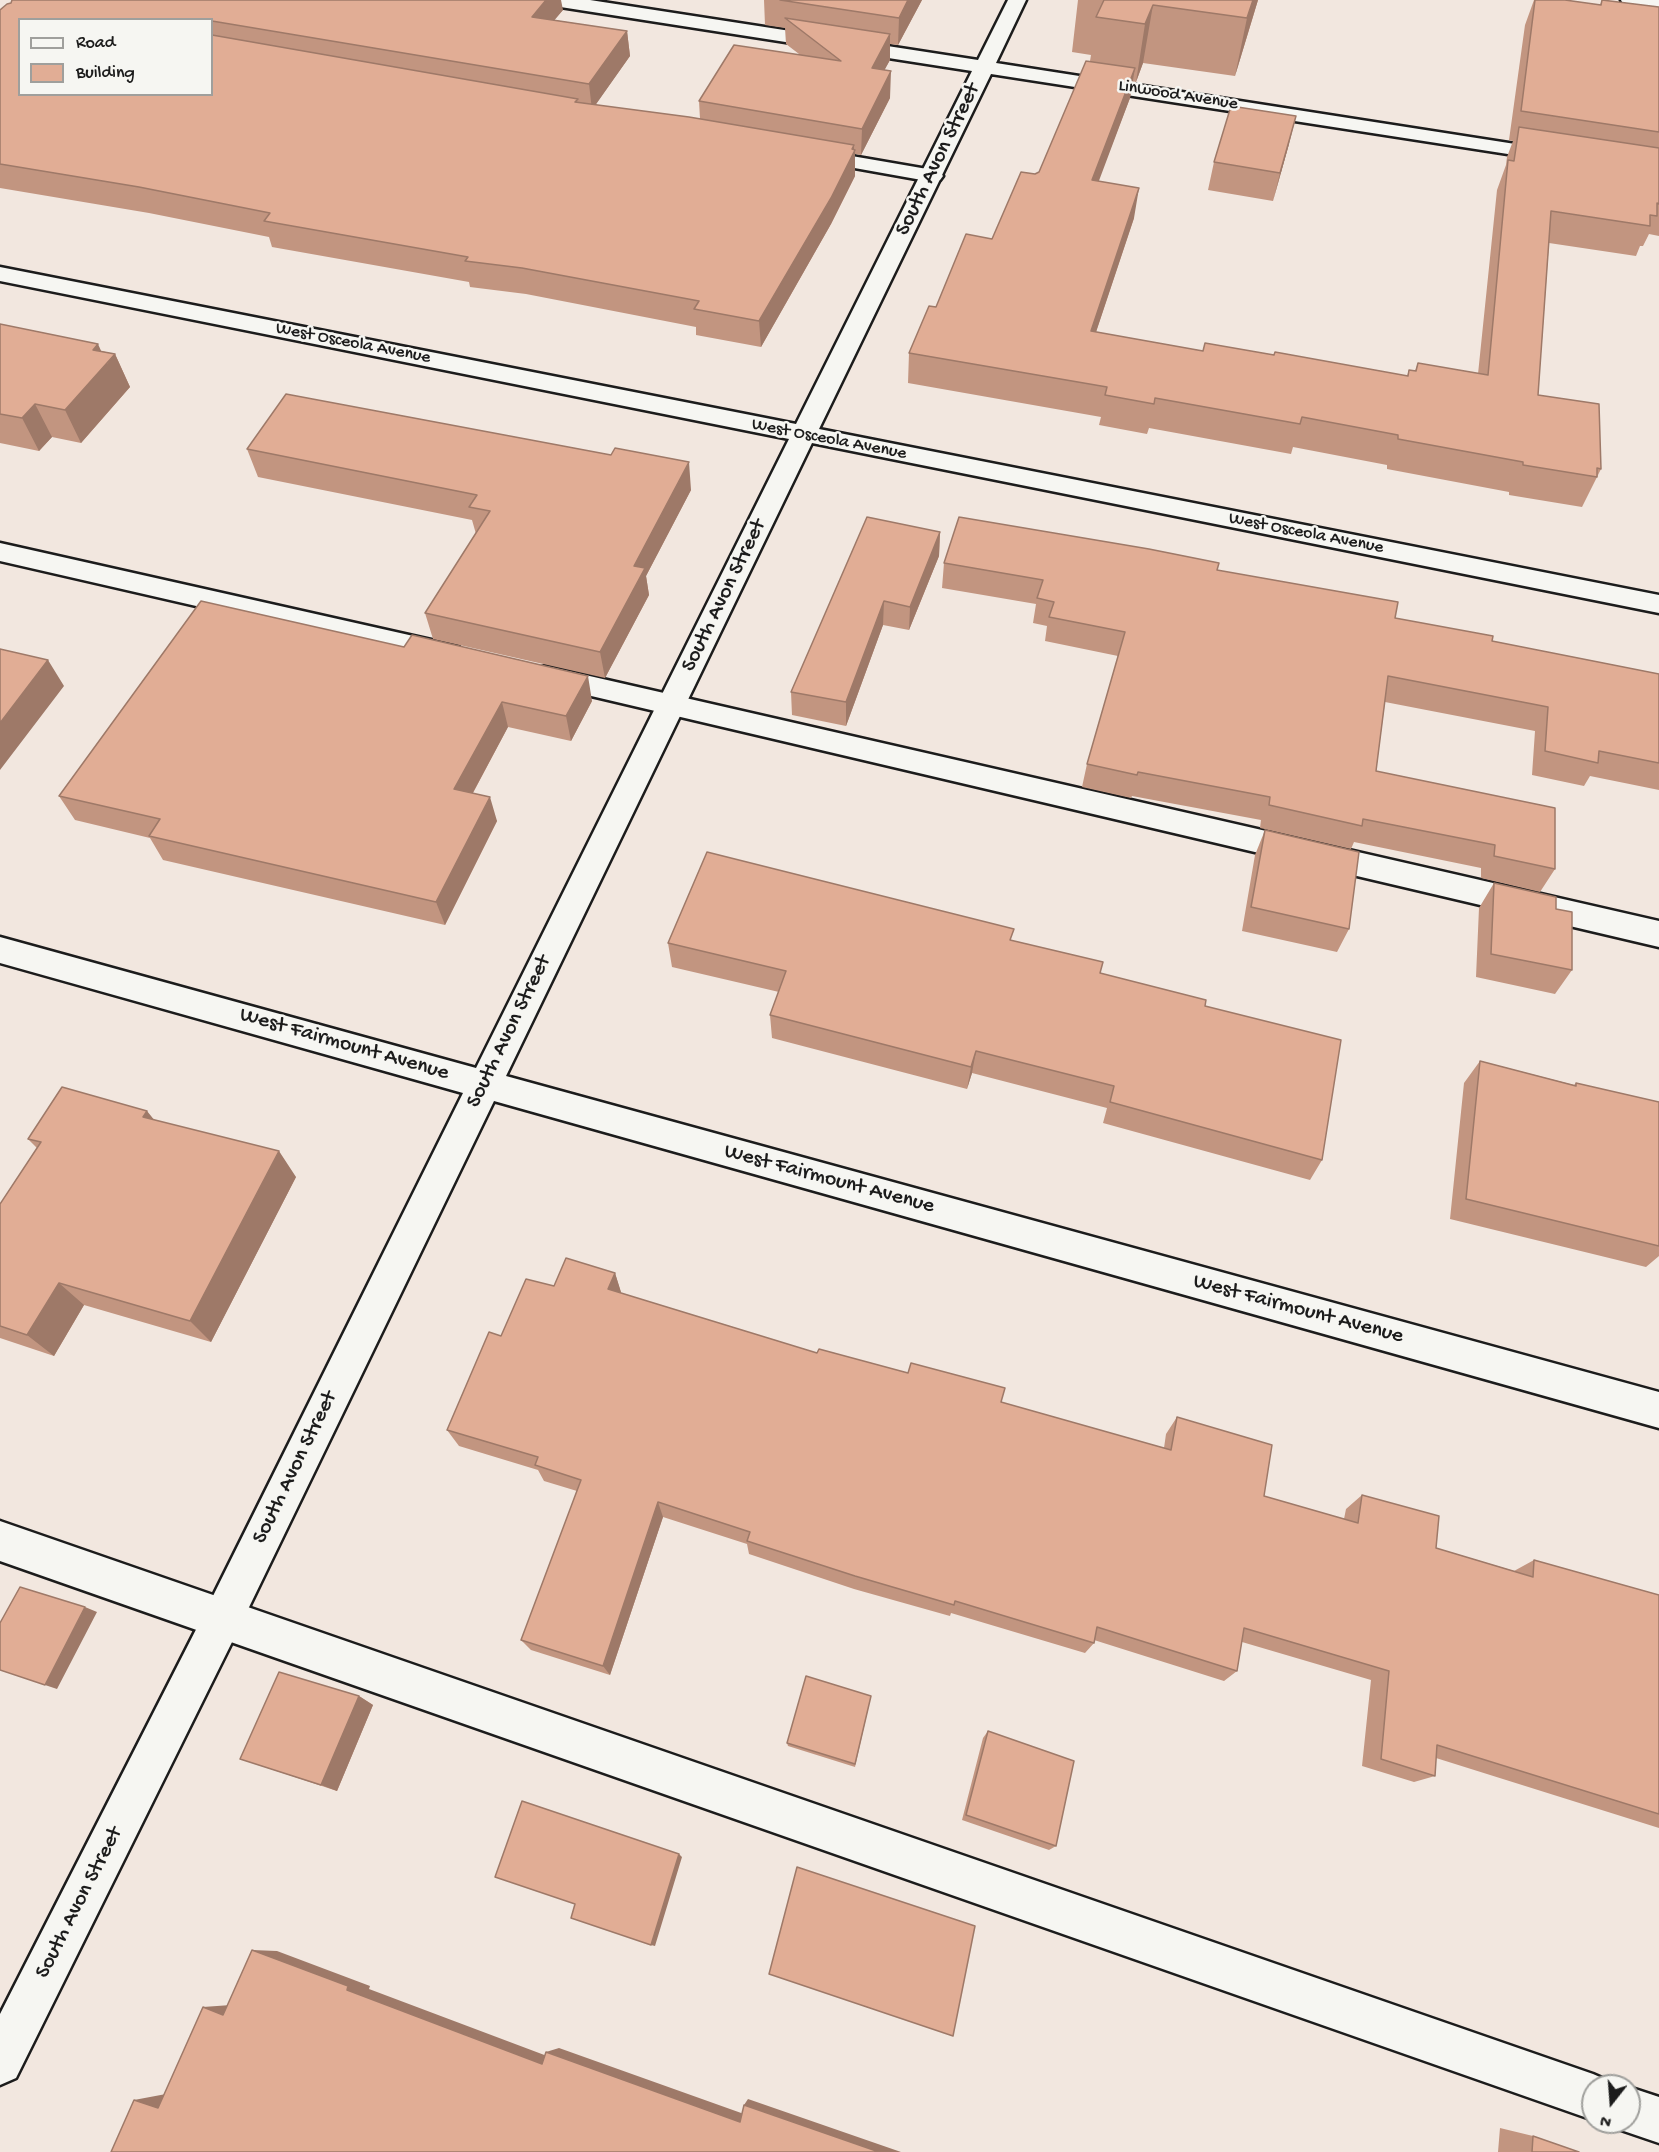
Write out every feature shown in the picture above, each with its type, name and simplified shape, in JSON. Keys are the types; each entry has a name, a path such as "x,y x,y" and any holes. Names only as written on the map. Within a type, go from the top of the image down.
{"street":[{"name":"Linwood Avenue","path":"554,0 1577,159"},
{"name":"South Avon Street","path":"0,2062 223,1618 672,706 803,434 933,176 1017,0"},
{"path":"1630,0 1659,4"},
{"path":"789,151 933,176"},
{"name":"West Osceola Avenue","path":"0,274 1659,604"},
{"path":"0,552 472,660"},
{"path":"518,670 1659,934"},
{"name":"West Fairmount Avenue","path":"0,950 1659,1410"},
{"path":"0,1541 1581,2093"},
{"path":"1641,2114 1659,2120"}],"building":[{"path":"12,0 546,0 532,17 627,31 589,84 213,21 213,18 18,18 18,96 213,96 213,35 578,99 575,102 689,117 854,145 852,149 855,150 831,198 759,321 694,309 699,301 522,268 465,261 468,257 264,221 270,213 139,187 0,164 0,10"},
{"path":"780,0 908,0 899,18"},
{"path":"1104,0 1253,0 1247,18 1153,5 1145,24 1096,17"},
{"path":"1535,0 1565,0 1601,5 1602,0 1659,7 1659,132 1521,111"},
{"path":"785,18 890,34 872,68 891,71 862,129 699,101 734,45 841,61"},
{"path":"1086,61 1135,68 1092,180 1139,188 1091,331 1203,351 1205,343 1274,355 1275,352 1408,376 1409,370 1416,371 1418,363 1488,375 1508,160 1514,161 1519,127 1659,148 1659,204 1657,203 1657,216 1650,215 1650,226 1551,211 1538,395 1599,404 1601,469 1597,468 1597,477 1523,465 1523,462 1398,439 1398,435 1302,417 1300,424 1155,398 1154,404 1105,395 1107,387 909,353 929,306 936,307 966,234 992,239 1021,172 1035,174 1039,172"},
{"path":"1231,106 1296,116 1280,173 1214,162"},
{"path":"0,324 98,344 93,350 115,354 65,410 35,404 22,418 0,414"},
{"path":"286,394 611,455 615,448 689,462 634,566 645,568 600,652 425,613 490,511 469,507 477,495 247,449"},
{"path":"867,517 940,532 910,607 884,601 846,702 791,692"},
{"path":"959,517 1149,549 1219,563 1217,570 1398,602 1395,618 1493,636 1492,641 1659,674 1659,763 1599,751 1598,763 1545,751 1548,707 1388,676 1376,771 1555,808 1555,869 1494,856 1495,845 1363,819 1362,826 1269,805 1270,797 1138,772 1137,775 1087,764 1125,632 1049,617 1054,602 1037,598 1043,580 944,563"},
{"path":"201,601 404,647 412,635 588,676 566,716 502,702 454,789 490,797 436,902 149,836 160,819 59,796"},
{"path":"0,649 48,660 0,723"},
{"path":"1265,830 1359,852 1349,929 1251,907"},
{"path":"707,852 1014,929 1010,940 1103,962 1100,973 1206,1000 1205,1006 1341,1040 1322,1160 1110,1102 1114,1086 976,1051 971,1067 770,1015 786,971 668,943"},
{"path":"1494,883 1556,897 1556,909 1572,912 1572,970 1491,954"},
{"path":"1480,1061 1576,1086 1576,1083 1659,1102 1659,1246 1466,1199"},
{"path":"62,1087 147,1111 143,1117 279,1151 190,1321 59,1283 27,1335 0,1326 0,1204 41,1142 28,1139"},
{"path":"566,1258 615,1273 608,1289 817,1353 819,1349 908,1373 911,1363 1005,1388 1001,1402 1171,1450 1177,1417 1272,1445 1264,1496 1358,1523 1362,1495 1439,1516 1436,1548 1533,1577 1534,1560 1659,1595 1659,1814 1437,1745 1435,1776 1381,1759 1389,1671 1244,1628 1237,1671 1097,1627 1094,1643 955,1601 954,1605 855,1576 747,1541 750,1532 658,1502 603,1666 521,1640 581,1480 535,1465 538,1457 447,1430 489,1332 501,1336 526,1279 554,1286"},
{"path":"20,1587 85,1607 45,1685 0,1670 0,1623"},
{"path":"279,1672 359,1696 321,1785 240,1759"},
{"path":"806,1676 871,1696 855,1764 787,1743"},
{"path":"988,1731 1074,1761 1056,1846 966,1815"},
{"path":"522,1801 679,1854 651,1945 571,1918 575,1904 495,1877"},
{"path":"797,1867 975,1926 953,2036 769,1974"},
{"path":"252,1950 348,1986 347,1990 542,2064 546,2052 740,2122 744,2105 879,2152 111,2152 134,2100 158,2108 203,2007 223,2015"},
{"path":"1533,2136 1579,2152 1532,2152"}]}
